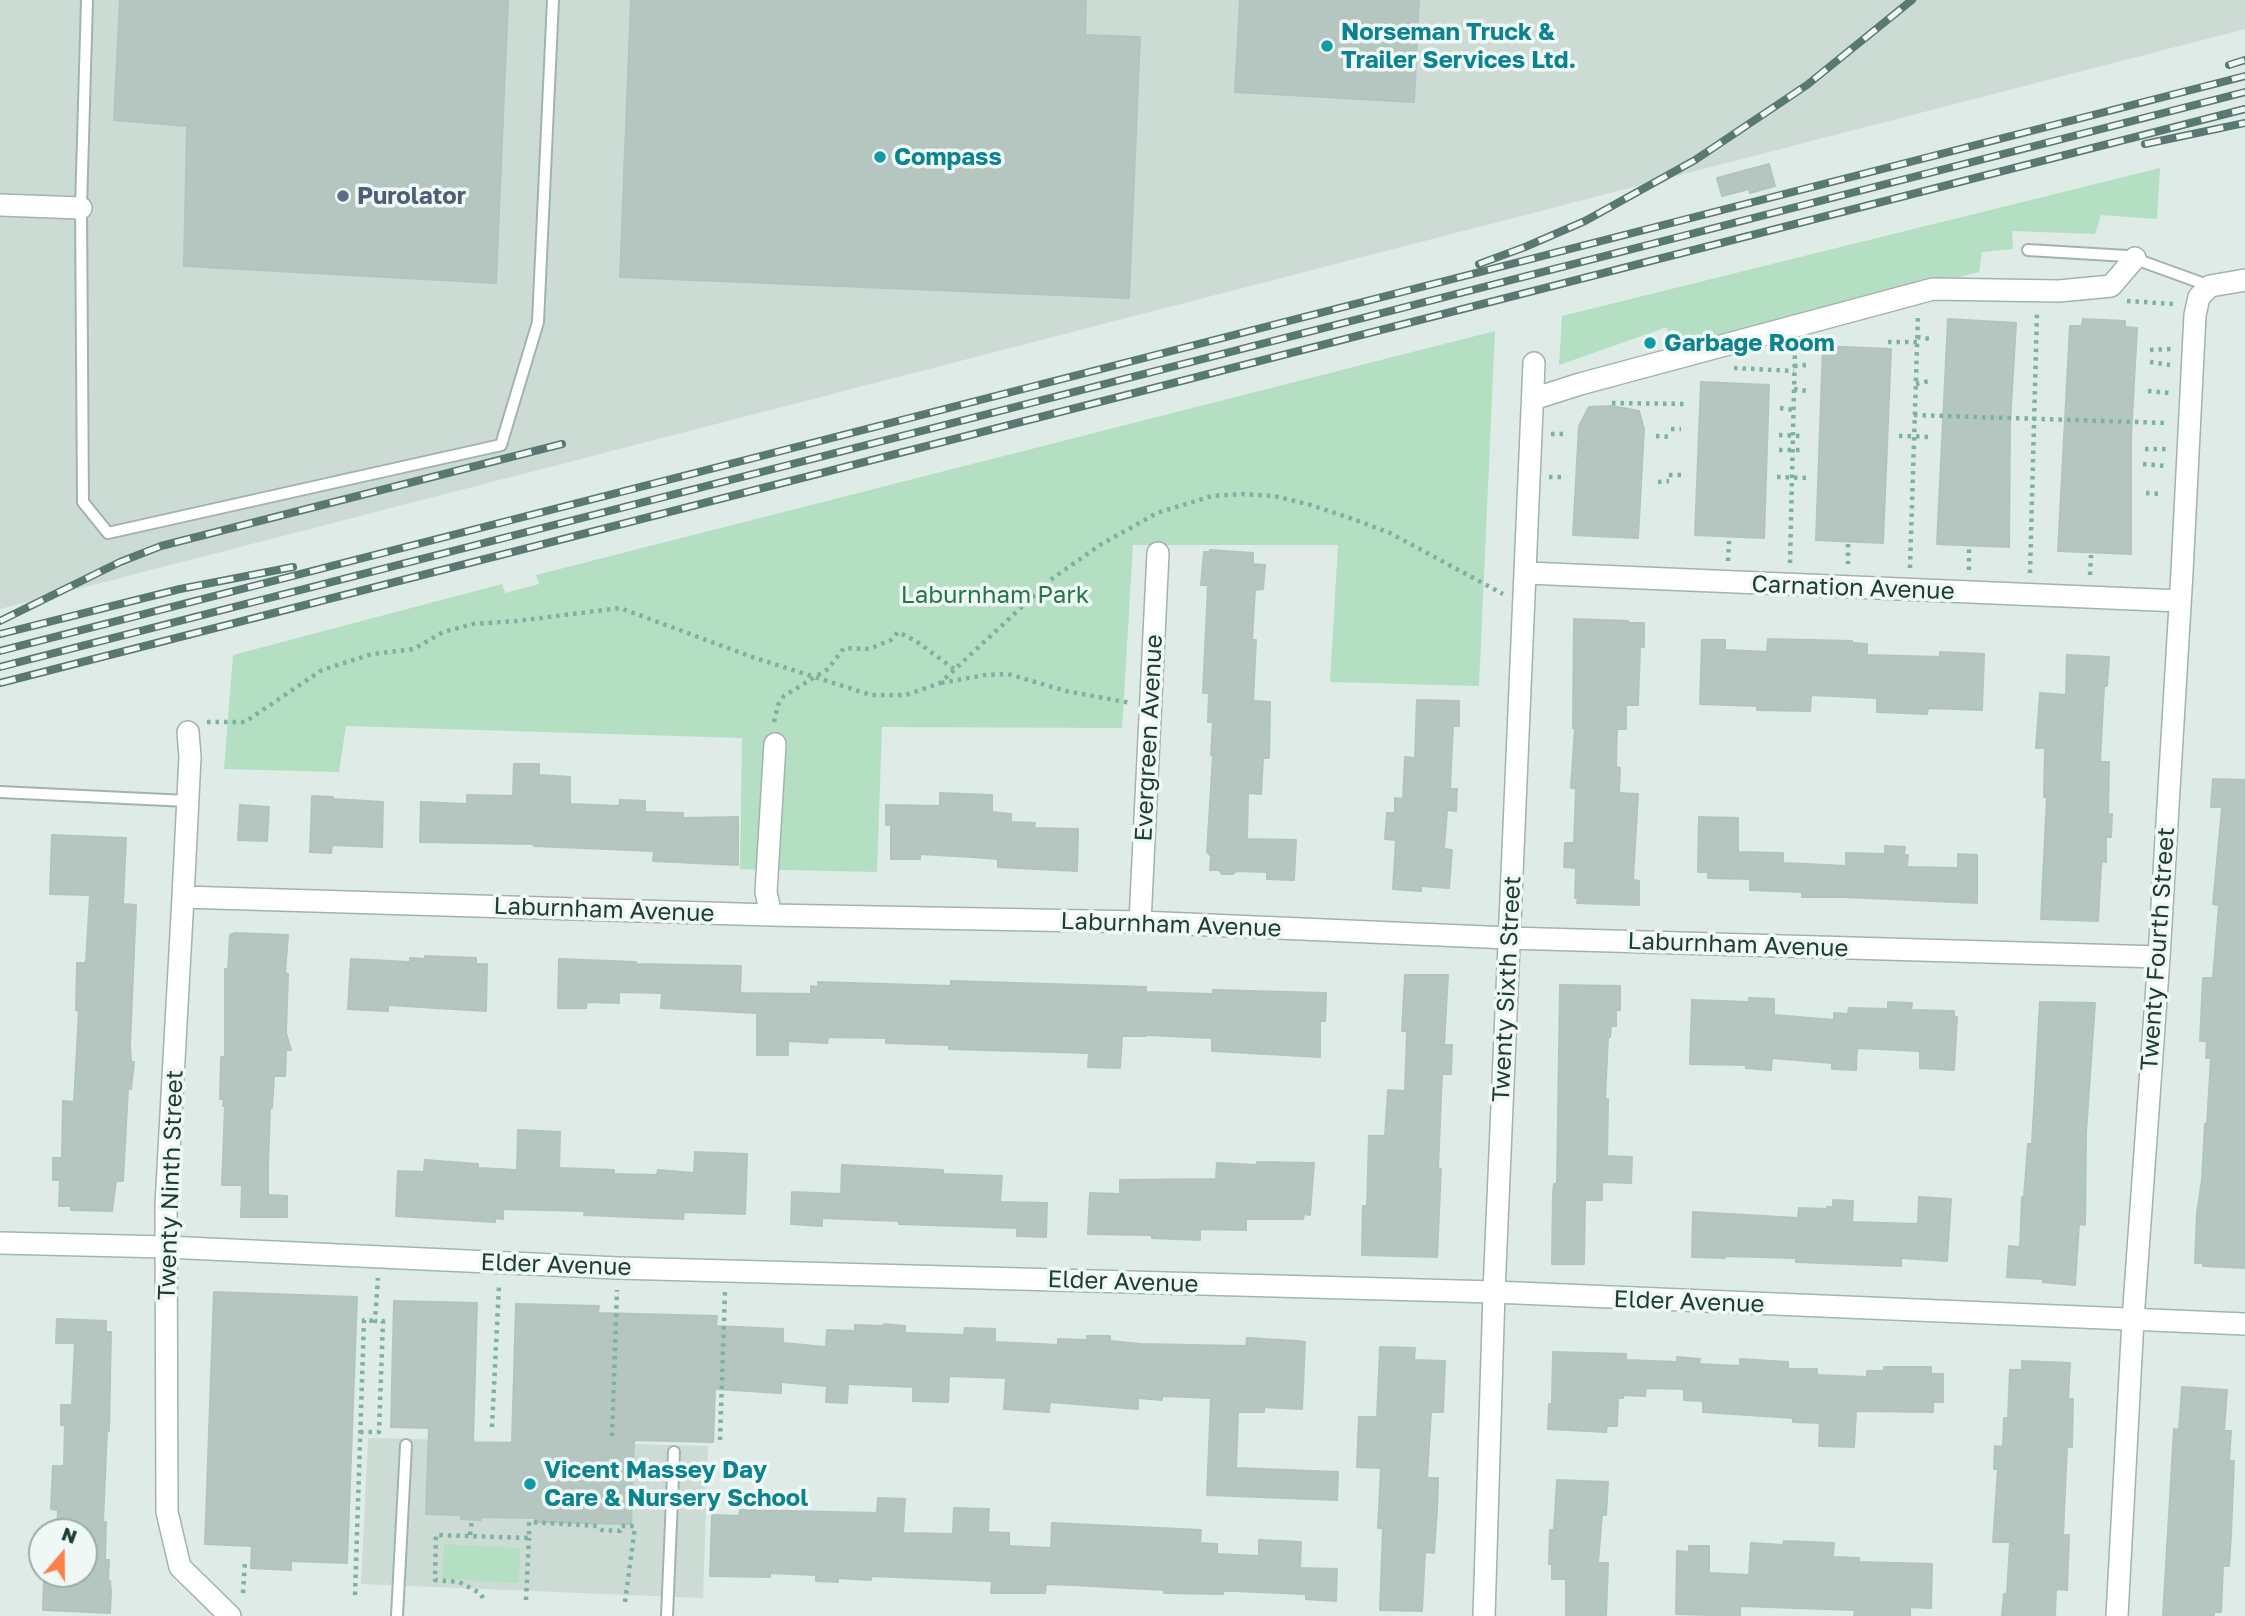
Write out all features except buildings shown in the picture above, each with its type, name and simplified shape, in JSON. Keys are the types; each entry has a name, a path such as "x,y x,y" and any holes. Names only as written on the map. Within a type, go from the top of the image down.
{"street":[{"path":"0,205 81,208"},
{"path":"1533,399 1933,289 2037,290 2111,286 2135,258"},
{"path":"2210,286 2245,279"},
{"name":"Twenty Fourth Street","path":"2117,1616 2133,1320 2180,601 2195,315 2199,297 2210,286"},
{"name":"Twenty Sixth Street","path":"1484,1616 1494,1292 1534,363"},
{"name":"Evergreen Avenue","path":"1140,922 1158,553"},
{"name":"Carnation Avenue","path":"1527,573 2180,601"},
{"name":"Twenty Ninth Street","path":"188,732 183,897 166,1205 167,1512 180,1567 230,1616"},
{"path":"771,915 766,892 775,744"},
{"name":"Laburnham Avenue","path":"183,897 771,915 1140,922 1509,938 2158,957"},
{"name":"Elder Avenue","path":"0,1243 166,1247 618,1268 1494,1292 2245,1324"}],"lane":[{"path":"87,0 81,208 83,502 108,533 501,445 538,322 553,0"},
{"path":"2028,250 2127,256 2210,286"},
{"path":"0,792 187,801"},
{"path":"397,1616 406,1445"},
{"path":"667,1616 674,1452"}],"path":[{"path":"2030,573 2037,290"},
{"path":"1910,568 1918,293"},
{"path":"1790,564 1796,326"},
{"path":"1888,342 1931,339"},
{"path":"1733,343 1734,368 1794,368 1807,365"},
{"path":"2150,350 2172,349"},
{"path":"2150,362 2171,365"},
{"path":"1916,384 1929,381"},
{"path":"1794,389 1807,391"},
{"path":"2148,391 2169,393"},
{"path":"1612,403 1687,404"},
{"path":"1780,408 1793,410"},
{"path":"1914,415 2167,423"},
{"path":"1671,429 1681,429"},
{"path":"1779,435 1802,436"},
{"path":"1656,436 1670,437"},
{"path":"1899,436 1932,437"},
{"path":"2145,449 2166,449"},
{"path":"1779,450 1804,450"},
{"path":"2143,464 2165,466"},
{"path":"1658,482 1681,475"},
{"path":"1777,477 1807,478"},
{"path":"2146,493 2163,494"},
{"path":"1728,561 1729,541"},
{"path":"1848,544 1848,566"},
{"path":"1969,547 1969,570"},
{"path":"2090,575 2091,555"},
{"path":"188,732 204,722 245,722 322,670 372,654 414,649 443,632 473,624 620,608 812,677"},
{"path":"775,744 774,718 784,696 828,669 844,648 869,649 891,640 898,632 916,641 954,669"},
{"path":"940,683 1008,674 1097,698 1126,703 1151,702"},
{"path":"612,1436 618,1268"},
{"path":"375,1321 378,1277"},
{"path":"492,1427 499,1281"},
{"path":"720,1440 725,1290"},
{"path":"355,1595 360,1432 364,1320 383,1321 379,1432 360,1432"},
{"path":"470,1535 472,1520"},
{"path":"526,1600 528,1522 597,1526 601,1530 620,1531 621,1526 636,1527 625,1602"},
{"path":"483,1598 480,1593 458,1582 435,1580 436,1535 528,1538"},
{"path":"243,1593 245,1562"}],"shaded area":[{"path":"0,0 2245,0 2245,29 0,609"},
{"path":"368,1438 708,1446 703,1598 361,1584"}],"green space":[{"path":"2160,168 2157,219 2101,215 2095,234 2012,231 2013,249 1982,252 1979,272 1669,350 1667,327 1559,365 1562,316"},
{"name":"Laburnham Park","path":"1495,331 1479,686 1330,682 1338,545 1133,545 1122,728 882,727 877,872 740,869 742,738 346,726 339,772 224,769 233,655 502,584 505,593 539,584 536,575"},
{"path":"444,1544 520,1548 519,1583 442,1579"}],"railway":[{"path":"1479,264 1585,221 1695,160 1807,85 1912,0"},
{"path":"2229,65 2245,60"},
{"path":"0,651 2245,76"},
{"path":"0,667 2245,92"},
{"path":"0,683 2245,109"},
{"path":"2145,144 2245,123"},
{"path":"0,621 120,562 161,546 562,444"},
{"path":"0,634 180,589 293,567"}],"place":[{"name":"Norseman Truck & Trailer Services Ltd.","path":"1327,46"},
{"name":"Compass","path":"880,157"},
{"name":"Purolator","path":"343,196"},
{"name":"Garbage Room","path":"1650,343"},
{"name":"Vicent Massey Day Care & Nursery School","path":"530,1484"}]}
